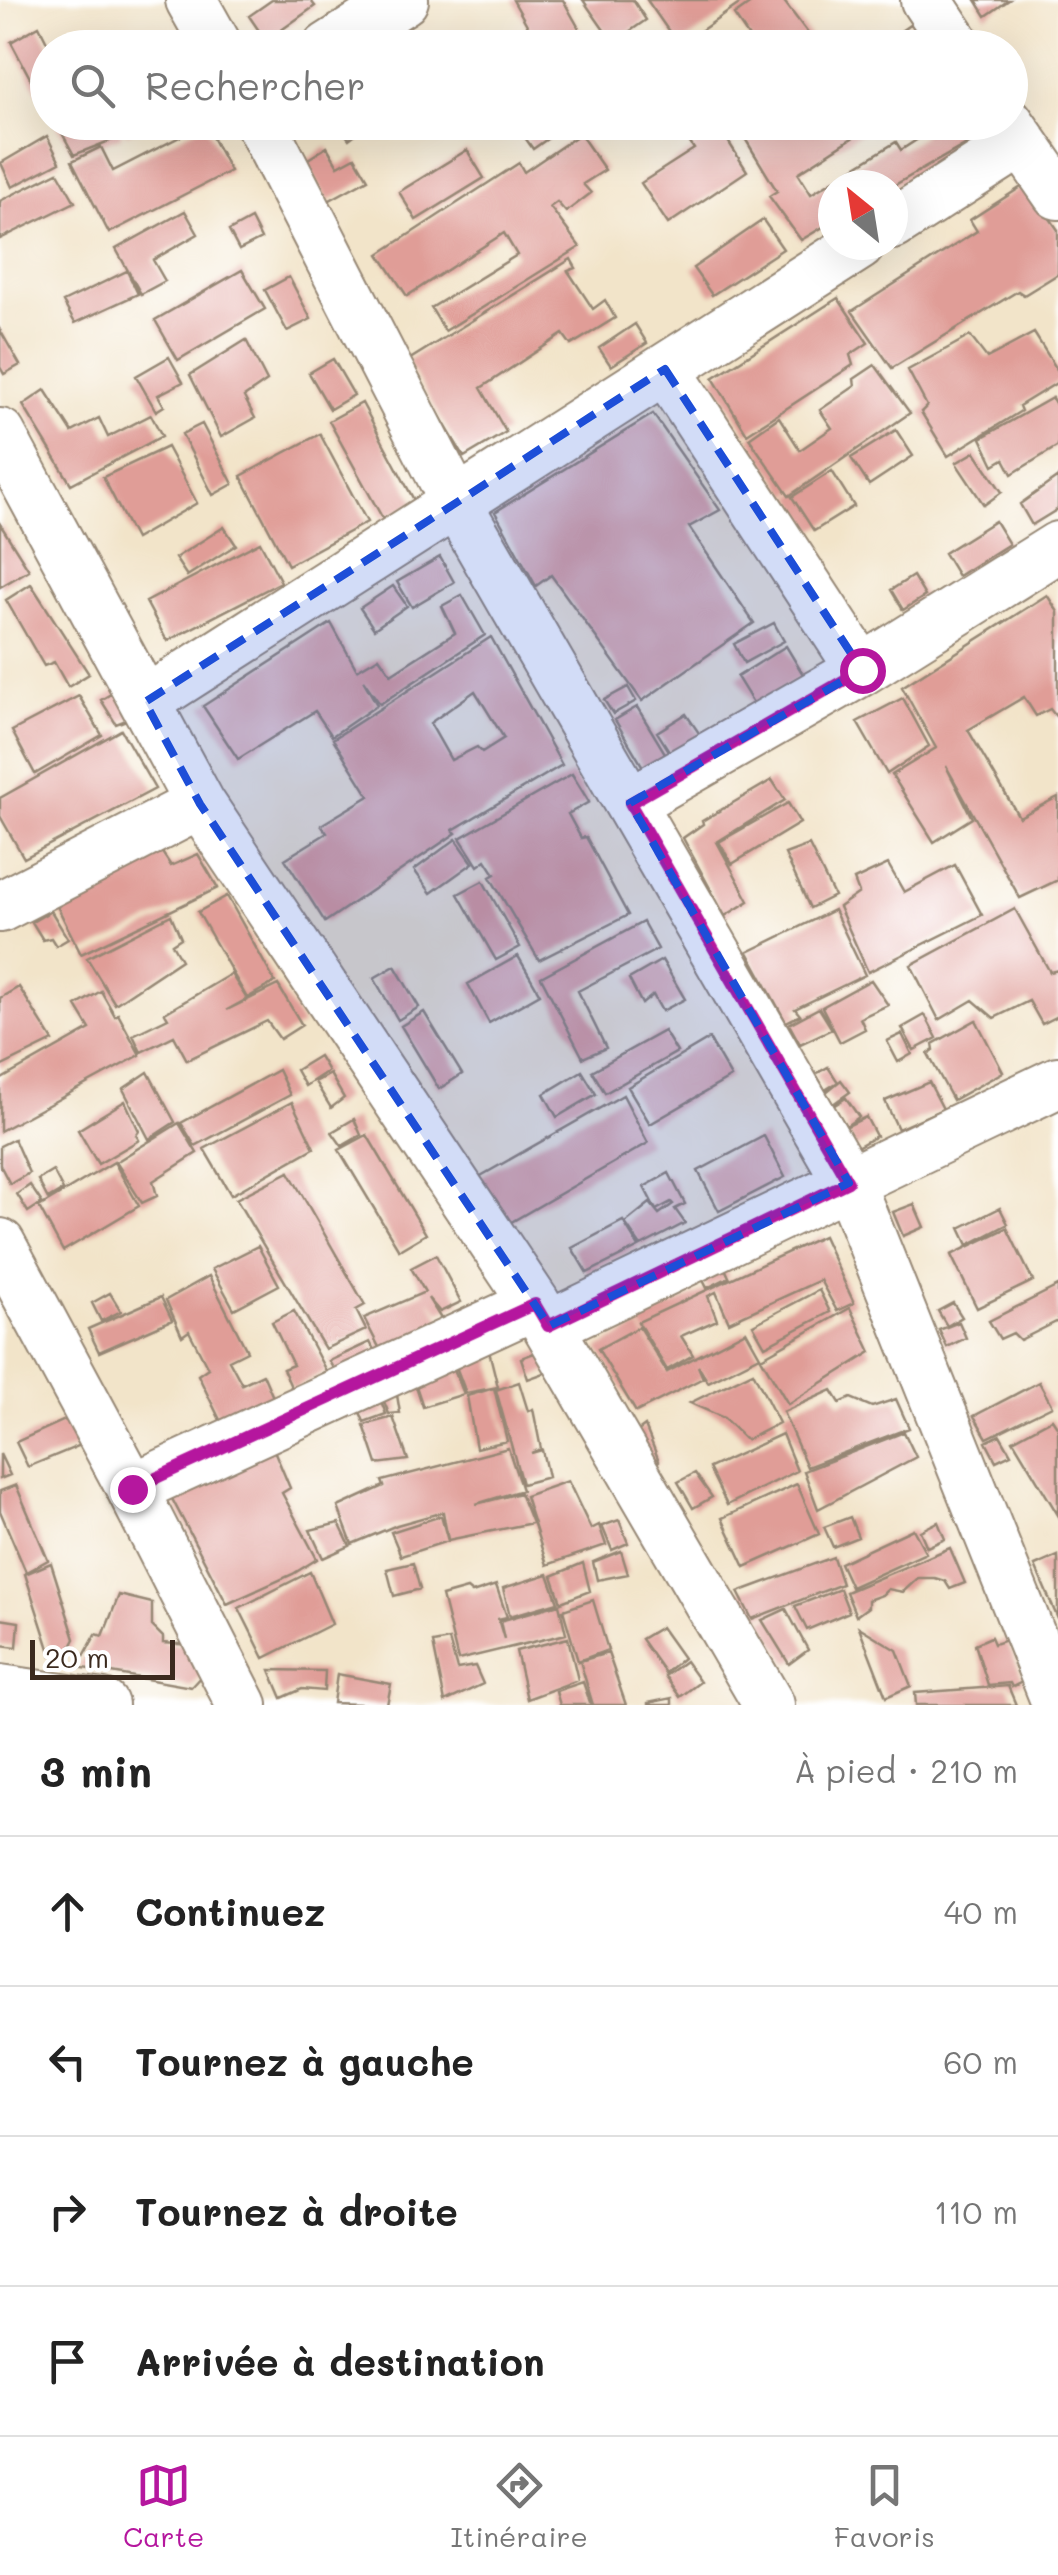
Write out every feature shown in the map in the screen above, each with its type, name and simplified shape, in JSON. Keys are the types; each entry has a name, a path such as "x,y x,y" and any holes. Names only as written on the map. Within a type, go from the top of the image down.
{"street":[{"path":"191,0 208,30"},
{"path":"356,30 403,0"},
{"path":"926,0 946,30"},
{"path":"269,140 456,503 848,1182 1058,1704"},
{"path":"908,213 1004,140"},
{"path":"1021,140 1058,194"},
{"path":"145,702 836,260"},
{"path":"665,369 862,670"},
{"path":"0,434 200,804 542,1315 769,1705"},
{"path":"630,803 862,670 1058,547"},
{"path":"0,907 200,804"},
{"path":"132,1489 848,1182 1051,1100"},
{"path":"0,1244 132,1489 242,1705"},
{"path":"0,1690 104,1705"}],"highlighted area":[{"path":"665,369 862,670 630,803 849,1183 549,1326 200,804 145,702"}],"building":[{"path":"272,0 310,0 315,6 281,30 259,30 249,16"},
{"path":"513,0 563,0 580,30 530,30"},
{"path":"583,0 633,0 646,20 632,30 604,30"},
{"path":"647,0 745,0 702,30 668,30"},
{"path":"755,0 783,0 806,30 744,30 734,15"},
{"path":"976,0 1009,0 986,16"},
{"path":"914,22 920,30 902,30"},
{"path":"30,31 30,78 11,42"},
{"path":"40,140 49,140 60,162 12,187 1,163"},
{"path":"66,140 112,140 74,155"},
{"path":"174,140 214,140 230,171 109,233 72,161 101,147 113,171"},
{"path":"527,140 546,140 533,149"},
{"path":"571,140 584,140 605,170 583,184 591,193 566,212 557,202 550,207 580,247 445,331 431,308 517,255 504,233 407,296 379,254 519,163 524,172"},
{"path":"688,140 727,140 747,171 668,224 641,183 694,149"},
{"path":"746,140 849,140 798,173 811,194 818,190 818,230 801,240 769,196 777,191"},
{"path":"916,140 973,140 908,177 908,170 850,170 896,142 901,150"},
{"path":"327,147 338,166 355,157 368,179 328,201 305,161"},
{"path":"467,150 484,178 416,220 399,192"},
{"path":"58,172 75,202 0,239 0,201"},
{"path":"1026,184 1058,230 1058,274 1024,295 1018,291 892,368 852,311 977,231 970,220"},
{"path":"185,211 198,234 153,260 165,281 141,294 116,249"},
{"path":"251,219 261,239 239,250 229,231"},
{"path":"763,220 783,249 712,295 693,268"},
{"path":"571,259 576,268 568,271 593,309 605,300 615,318 571,345 563,334 481,388 506,432 464,457 407,361"},
{"path":"242,270 265,309 178,360 155,320"},
{"path":"127,271 138,294 75,323 63,302"},
{"path":"289,277 311,319 287,331 265,290"},
{"path":"838,298 868,343 850,355 853,365 747,434 713,378"},
{"path":"635,324 647,343 611,366 599,348"},
{"path":"0,330 20,365 4,374 0,367"},
{"path":"1034,333 1058,371 1058,382 1019,406 1021,411 948,456 921,412 927,406 908,370 970,336 987,358"},
{"path":"246,340 267,381 244,397 255,418 221,437 190,375"},
{"path":"169,357 183,382 158,395 164,406 156,411 136,376"},
{"path":"333,359 354,395 330,409 309,373"},
{"path":"875,365 910,413 789,496 749,438 779,417 800,450 832,428 820,410 855,386 854,379"},
{"path":"45,390 72,432 99,418 108,437 151,415 162,436 71,484 23,405"},
{"path":"1052,398 1058,408 1058,446 1012,474 1004,459 994,465 981,438"},
{"path":"362,403 415,502 383,519 329,421"},
{"path":"653,414 720,510 689,527 754,623 642,701 551,575 536,586 495,512"},
{"path":"202,424 233,484 213,495 182,434"},
{"path":"896,430 913,456 869,485 851,458"},
{"path":"320,434 367,522 288,565 241,476"},
{"path":"167,447 197,503 135,539 103,477"},
{"path":"975,452 1002,492 984,505 956,463"},
{"path":"832,471 854,506 814,531 792,497"},
{"path":"1058,477 1058,509 1032,525 1020,504"},
{"path":"995,521 1009,544 958,576 944,553"},
{"path":"0,524 29,570 0,587"},
{"path":"224,527 236,545 187,576 175,558"},
{"path":"260,542 281,582 167,641 146,602"},
{"path":"440,557 454,582 412,607 397,582"},
{"path":"913,576 925,596 903,610 891,590"},
{"path":"31,584 89,674 68,687 54,662 44,666 6,600"},
{"path":"393,586 407,606 374,629 360,608"},
{"path":"462,595 485,635 380,704 363,680 377,705 332,736 315,711 238,759 203,706 331,623 357,670 379,657 391,674 455,633 442,606"},
{"path":"1047,595 1058,612 1058,719 1050,709 1036,716 1024,697 968,730 1019,817 1058,797 1058,880 1020,898 946,766 972,818 934,842 892,775 936,748 902,687"},
{"path":"774,623 784,641 744,663 734,644"},
{"path":"491,637 562,765 453,830 456,833 325,922 285,859 327,833 321,825 369,796 333,739","holes":["475,691 504,738 482,752 477,747 451,760 430,723"]},
{"path":"786,646 804,676 755,706 737,677"},
{"path":"628,687 636,701 613,714 604,700"},
{"path":"119,689 134,717 116,724 101,700"},
{"path":"79,696 102,735 35,774 12,731"},
{"path":"903,698 929,746 887,774 857,722"},
{"path":"637,707 668,758 646,772 615,720"},
{"path":"686,714 701,736 671,754 657,732"},
{"path":"121,730 155,789 24,858 0,816 0,798"},
{"path":"572,774 589,802 568,814 581,838 586,837 628,915 539,960 490,877 495,874 486,860 478,866 460,838"},
{"path":"772,780 785,800 717,842 749,901 725,916 683,838 702,821"},
{"path":"788,803 800,823 732,864 719,842"},
{"path":"456,839 473,863 431,893 414,870"},
{"path":"809,845 834,896 810,908 785,854"},
{"path":"161,851 171,866 198,854 218,888 81,954 57,906"},
{"path":"888,864 904,892 955,865 982,915 868,972 839,907 859,893 854,880"},
{"path":"483,881 520,947 496,960 458,894"},
{"path":"227,896 275,982 247,998 198,912"},
{"path":"1015,909 1050,972 1058,970 1058,1016 1042,1024 1029,1001 994,1018 973,1000 939,1020 911,965"},
{"path":"834,910 865,975 795,1009 800,1015 786,1022 748,952"},
{"path":"51,911 68,939 56,946 51,938 43,940 32,922"},
{"path":"171,915 181,938 172,944 181,960 115,1004 87,958"},
{"path":"643,922 658,949 578,991 606,1048 583,1058 541,977"},
{"path":"518,956 540,994 489,1023 468,984"},
{"path":"662,960 685,999 662,1011 653,995 642,1004 629,979"},
{"path":"395,966 419,1007 398,1020 374,978"},
{"path":"231,974 247,999 227,1010 278,985 302,1025 280,1039 267,1021 187,1060 174,1036 141,1052 133,1035 168,1018 165,1013"},
{"path":"871,980 888,1005 860,1018 865,1029 840,1042 822,1007"},
{"path":"19,987 53,1041 0,1067 0,998"},
{"path":"101,991 140,1055 0,1131 0,1080 90,1029 76,1006"},
{"path":"819,1008 832,1029 800,1044 789,1024"},
{"path":"424,1012 462,1074 439,1089 401,1026"},
{"path":"925,1015 937,1038 914,1050 902,1028"},
{"path":"976,1020 1003,1072 953,1100 928,1054 934,1050 933,1044"},
{"path":"664,1031 677,1052 605,1093 592,1071"},
{"path":"902,1034 912,1054 898,1062 887,1041"},
{"path":"709,1039 731,1077 650,1124 628,1087"},
{"path":"319,1056 328,1071 305,1086 296,1070"},
{"path":"828,1067 838,1082 825,1090 816,1074"},
{"path":"278,1070 290,1095 195,1146 181,1123"},
{"path":"582,1071 596,1094 557,1117 544,1094"},
{"path":"148,1072 175,1122 149,1139 123,1089"},
{"path":"330,1074 344,1098 331,1108 315,1082"},
{"path":"841,1080 850,1092 833,1104 825,1093"},
{"path":"929,1082 943,1109 898,1129 885,1101"},
{"path":"623,1095 648,1143 506,1225 479,1177"},
{"path":"846,1098 859,1117 846,1126 833,1106"},
{"path":"125,1101 139,1131 139,1140 98,1164 78,1130"},
{"path":"292,1102 314,1148 231,1195 204,1149"},
{"path":"866,1117 876,1136 855,1148 845,1127"},
{"path":"354,1119 361,1135 342,1146 332,1132"},
{"path":"179,1123 197,1153 153,1181 157,1196 142,1203 116,1162"},
{"path":"367,1135 426,1234 399,1250 339,1150"},
{"path":"764,1136 785,1177 719,1211 698,1171"},
{"path":"14,1139 29,1173 10,1184 0,1165 0,1146"},
{"path":"114,1162 139,1206 63,1251 39,1207"},
{"path":"53,1171 63,1190 48,1199 38,1180"},
{"path":"289,1172 365,1305 356,1310 366,1330 325,1349 236,1199"},
{"path":"669,1173 685,1204 675,1209 685,1223 641,1246 625,1223 650,1203 659,1214 673,1204 656,1210 644,1187"},
{"path":"30,1185 42,1203 28,1212 17,1194"},
{"path":"914,1204 924,1227 903,1236 893,1212"},
{"path":"1000,1208 1008,1224 968,1245 960,1228"},
{"path":"623,1221 639,1247 587,1273 572,1248"},
{"path":"1007,1228 1033,1281 977,1308 951,1255"},
{"path":"823,1236 854,1303 837,1311 820,1280 729,1322 716,1292 708,1296 717,1320 681,1336 693,1355 667,1370 638,1322"},
{"path":"258,1246 279,1285 234,1309 212,1269"},
{"path":"436,1255 461,1302 440,1312 428,1298 443,1322 382,1353 364,1318 425,1292 411,1268"},
{"path":"723,1264 729,1277 707,1288 701,1276"},
{"path":"209,1276 247,1351 229,1360 242,1384 263,1374 275,1402 224,1428 198,1375 208,1368 189,1331 182,1336 166,1300"},
{"path":"1058,1286 1058,1321 1020,1340 1013,1333 1000,1339 989,1321"},
{"path":"819,1290 830,1312 765,1346 753,1325"},
{"path":"110,1293 121,1311 101,1321 92,1303"},
{"path":"161,1297 172,1320 99,1352 88,1329"},
{"path":"953,1303 962,1317 947,1326 938,1311"},
{"path":"850,1308 871,1352 788,1404 761,1358"},
{"path":"294,1311 326,1371 292,1389 283,1369 293,1365 272,1322"},
{"path":"959,1322 966,1338 947,1347 939,1330"},
{"path":"639,1327 667,1372 746,1331 760,1356 708,1382 698,1366 703,1378 636,1412 598,1349"},
{"path":"370,1342 377,1356 337,1375 329,1361"},
{"path":"542,1350 550,1371 528,1379 521,1358"},
{"path":"489,1351 498,1387 466,1393 455,1364"},
{"path":"452,1364 464,1394 423,1407 414,1380"},
{"path":"753,1372 779,1423 746,1440 724,1418 690,1403"},
{"path":"519,1382 528,1411 533,1409 541,1449 531,1453 542,1450 548,1477 522,1484 496,1390"},
{"path":"1039,1382 1052,1406 987,1438 974,1416"},
{"path":"494,1388 507,1441 476,1448 467,1396"},
{"path":"396,1389 400,1413 389,1414 381,1394"},
{"path":"832,1390 840,1403 851,1398 872,1407 896,1399 909,1428 807,1467 783,1412"},
{"path":"379,1396 386,1414 364,1422 357,1404"},
{"path":"393,1417 408,1460 377,1464 364,1425"},
{"path":"67,1419 81,1445 28,1467 16,1442"},
{"path":"1052,1419 1058,1428 1058,1515 1013,1440"},
{"path":"645,1426 659,1461 651,1468 629,1438"},
{"path":"904,1432 916,1457 818,1509 804,1471"},
{"path":"782,1434 797,1471 727,1505 709,1468"},
{"path":"1000,1435 1011,1454 996,1461 986,1442"},
{"path":"271,1443 290,1488 282,1493 317,1559 227,1604 169,1493"},
{"path":"508,1448 522,1490 476,1504 520,1493 532,1523 448,1540 443,1512 352,1544 338,1507 384,1486 382,1481"},
{"path":"0,1454 10,1475 0,1479"},
{"path":"695,1473 712,1497 693,1508 678,1482"},
{"path":"568,1481 591,1529 599,1525 606,1545 547,1565 525,1496"},
{"path":"797,1484 819,1534 745,1567 722,1518"},
{"path":"16,1485 48,1560 26,1572 0,1511 0,1491"},
{"path":"441,1516 448,1541 401,1556 391,1532"},
{"path":"850,1517 858,1537 833,1547 824,1527"},
{"path":"619,1520 628,1543 612,1550 602,1526"},
{"path":"938,1522 945,1539 927,1547 920,1531"},
{"path":"339,1523 350,1546 323,1558 310,1530"},
{"path":"913,1529 926,1553 851,1587 840,1563"},
{"path":"950,1548 965,1583 950,1589 945,1581 918,1578 903,1592 888,1589 868,1600 868,1607 856,1616 846,1592"},
{"path":"621,1551 628,1574 597,1580 593,1562"},
{"path":"1058,1556 1058,1619 1035,1566"},
{"path":"833,1557 842,1584 752,1619 738,1592"},
{"path":"51,1563 75,1639 66,1656 51,1655 25,1574"},
{"path":"413,1563 420,1589 394,1596 387,1569"},
{"path":"583,1563 590,1591 561,1602 552,1576"},
{"path":"310,1572 332,1624 264,1658 239,1608"},
{"path":"548,1574 558,1602 510,1616 503,1588"},
{"path":"496,1585 507,1617 498,1619 504,1639 500,1621 559,1604 566,1634 458,1660 442,1596 467,1589 472,1593"},
{"path":"840,1589 849,1612 807,1630 795,1606"},
{"path":"119,1595 152,1603 152,1626 163,1637 163,1643 192,1645 203,1674 191,1687 78,1667 96,1634 103,1636"},
{"path":"593,1600 608,1650 578,1661 563,1610"},
{"path":"786,1609 808,1650 789,1664 762,1620"},
{"path":"0,1619 19,1622 17,1647 0,1645"},
{"path":"661,1627 683,1658 665,1673 641,1639"},
{"path":"859,1627 897,1650 911,1686 886,1697"},
{"path":"991,1637 994,1644 1006,1640 1024,1681 1012,1687 1010,1683 988,1685 975,1644"},
{"path":"568,1638 578,1680 527,1699 516,1651"},
{"path":"449,1640 457,1669 475,1666 483,1684 445,1702 433,1643"},
{"path":"608,1653 626,1705 593,1705 580,1661"},
{"path":"685,1661 700,1682 680,1697 665,1676"},
{"path":"270,1670 325,1671 324,1691 302,1689 282,1698"},
{"path":"337,1674 391,1684 387,1705 333,1703"},
{"path":"583,1682 591,1705 560,1705 556,1691"},
{"path":"1008,1686 1016,1705 916,1705 915,1693"},
{"path":"672,1698 672,1705 648,1705 648,1703"}],"route":[{"path":"132,1489 535,1304 548,1326 848,1182 630,803 862,670"}]}
